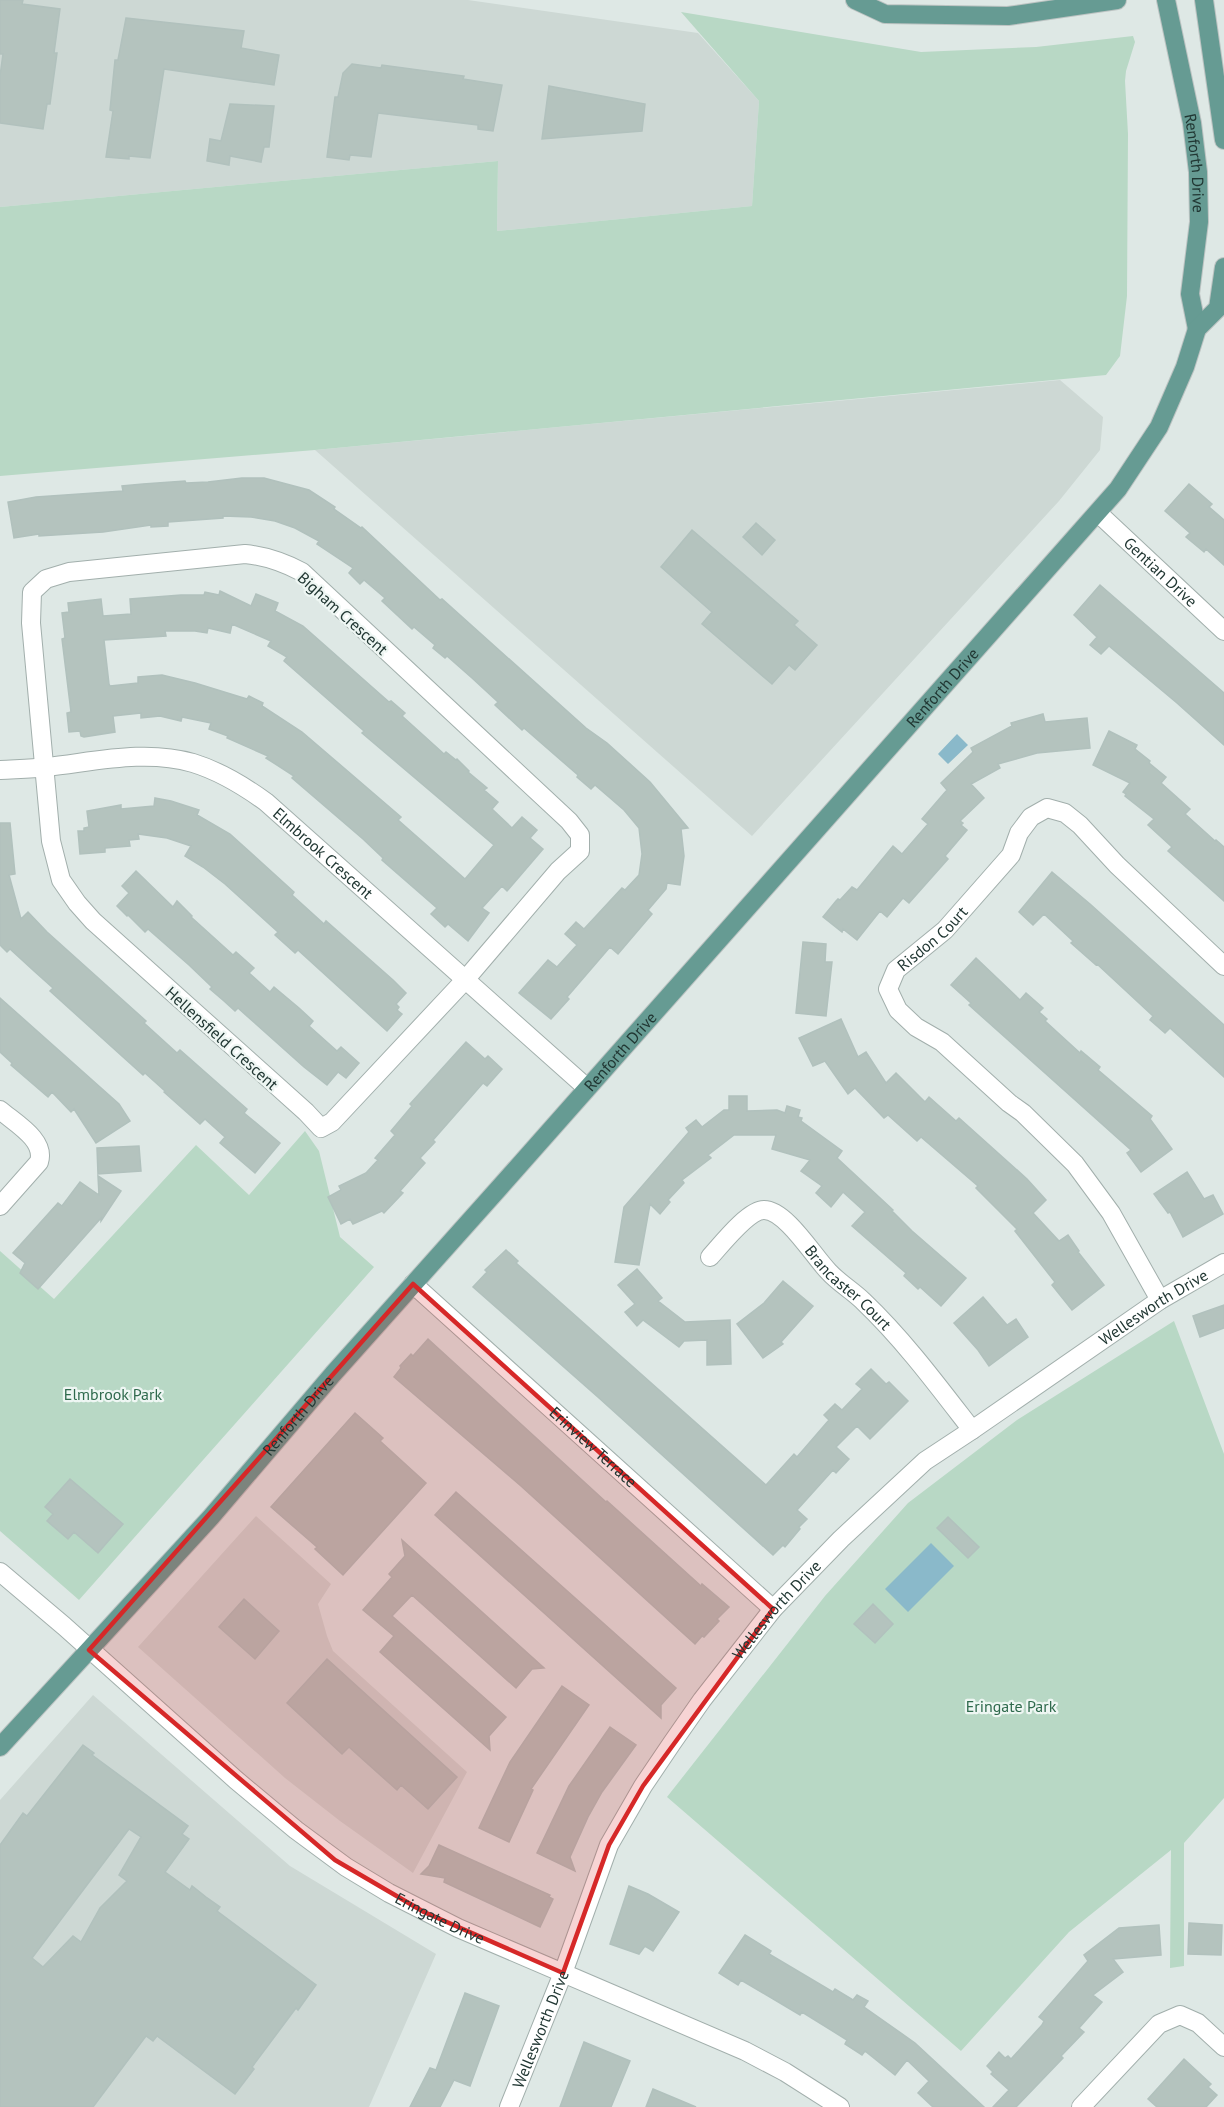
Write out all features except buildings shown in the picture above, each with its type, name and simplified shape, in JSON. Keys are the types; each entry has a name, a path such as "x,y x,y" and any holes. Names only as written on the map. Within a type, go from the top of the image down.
{"main road":[{"path":"855,0 885,14 1008,16 1117,0"},
{"name":"Renforth Drive","path":"1166,0 1192,123 1198,172 1199,222 1191,294 1197,330"},
{"name":"Renforth Drive","path":"1204,0 1224,140"},
{"name":"Renforth Drive","path":"0,1747 205,1523 333,1374 1118,489 1159,427 1181,377 1197,330 1218,308 1224,267"}],"street":[{"name":"Gentian Drive","path":"1098,513 1224,631"},
{"name":"Bigham Crescent","path":"43,768 31,623 32,592 46,579 69,572 245,554 262,555 285,563 310,580 569,821 580,835 580,850 558,871 465,980"},
{"name":"Elmbrook Crescent","path":"0,770 152,757 193,763 228,778 266,802 587,1088"},
{"name":"Hellensfield Crescent","path":"43,768 51,841 61,880 77,903 93,921 321,1128 332,1122 465,980"},
{"name":"Risdon Court","path":"1160,1300 1111,1213 1075,1164 1023,1113 942,1042 915,1027 897,1010 888,989 896,970 945,930 1011,855 1019,833 1031,817 1047,808 1065,813 1080,825 1117,865 1224,966"},
{"path":"0,1110 39,1145 41,1155 39,1162 0,1206"},
{"name":"Brancaster Court","path":"710,1257 752,1214 763,1210 773,1212 802,1239 828,1272 862,1300 883,1322 972,1430"},
{"name":"Wellesworth Drive","path":"509,2107 563,1974 609,1845 643,1786 702,1700 773,1609 841,1539 925,1461 1160,1300 1224,1263"},
{"name":"Erinview Terrace","path":"414,1284 773,1609"},
{"path":"0,1572 89,1650"},
{"name":"Eringate Drive","path":"89,1650 296,1830 335,1860 389,1893 563,1974 745,2051 785,2072 840,2107"},
{"path":"1082,2107 1159,2024 1180,2015 1198,2023 1224,2047"}],"highlighted area":[{"path":"413,1284 773,1609 643,1786 609,1845 563,1973 424,1912 335,1860 89,1650"}],"shaded area":[{"path":"0,0 468,0 698,33 759,101 752,206 497,231 498,161 0,207"},
{"path":"1060,380 1103,417 1100,450 1059,501 752,836 315,450"},
{"path":"256,1516 331,1584 318,1604 333,1651 467,1772 413,1873 285,1778 138,1647"},
{"path":"93,1695 290,1866 436,1954 369,2107 0,2107 0,1800"}],"green space":[{"path":"681,12 921,52 1036,47 1133,36 1135,42 1125,81 1128,134 1127,296 1120,356 1106,375 315,450 0,476 0,207 498,161 497,231 752,206 759,101"},
{"name":"Elmbrook Park","path":"305,1131 319,1151 340,1237 374,1267 79,1600 0,1531 0,1251 54,1299 196,1145 249,1195"},
{"name":"Eringate Park","path":"1174,1321 1224,1454 1224,1798 1184,1843 1184,1966 1170,1968 1171,1850 1069,1932 961,2051 667,1797 825,1596 908,1503 1017,1420"}],"water":[{"path":"957,734 968,745 948,764 938,754"},
{"path":"931,1543 954,1566 908,1612 885,1589"}]}
